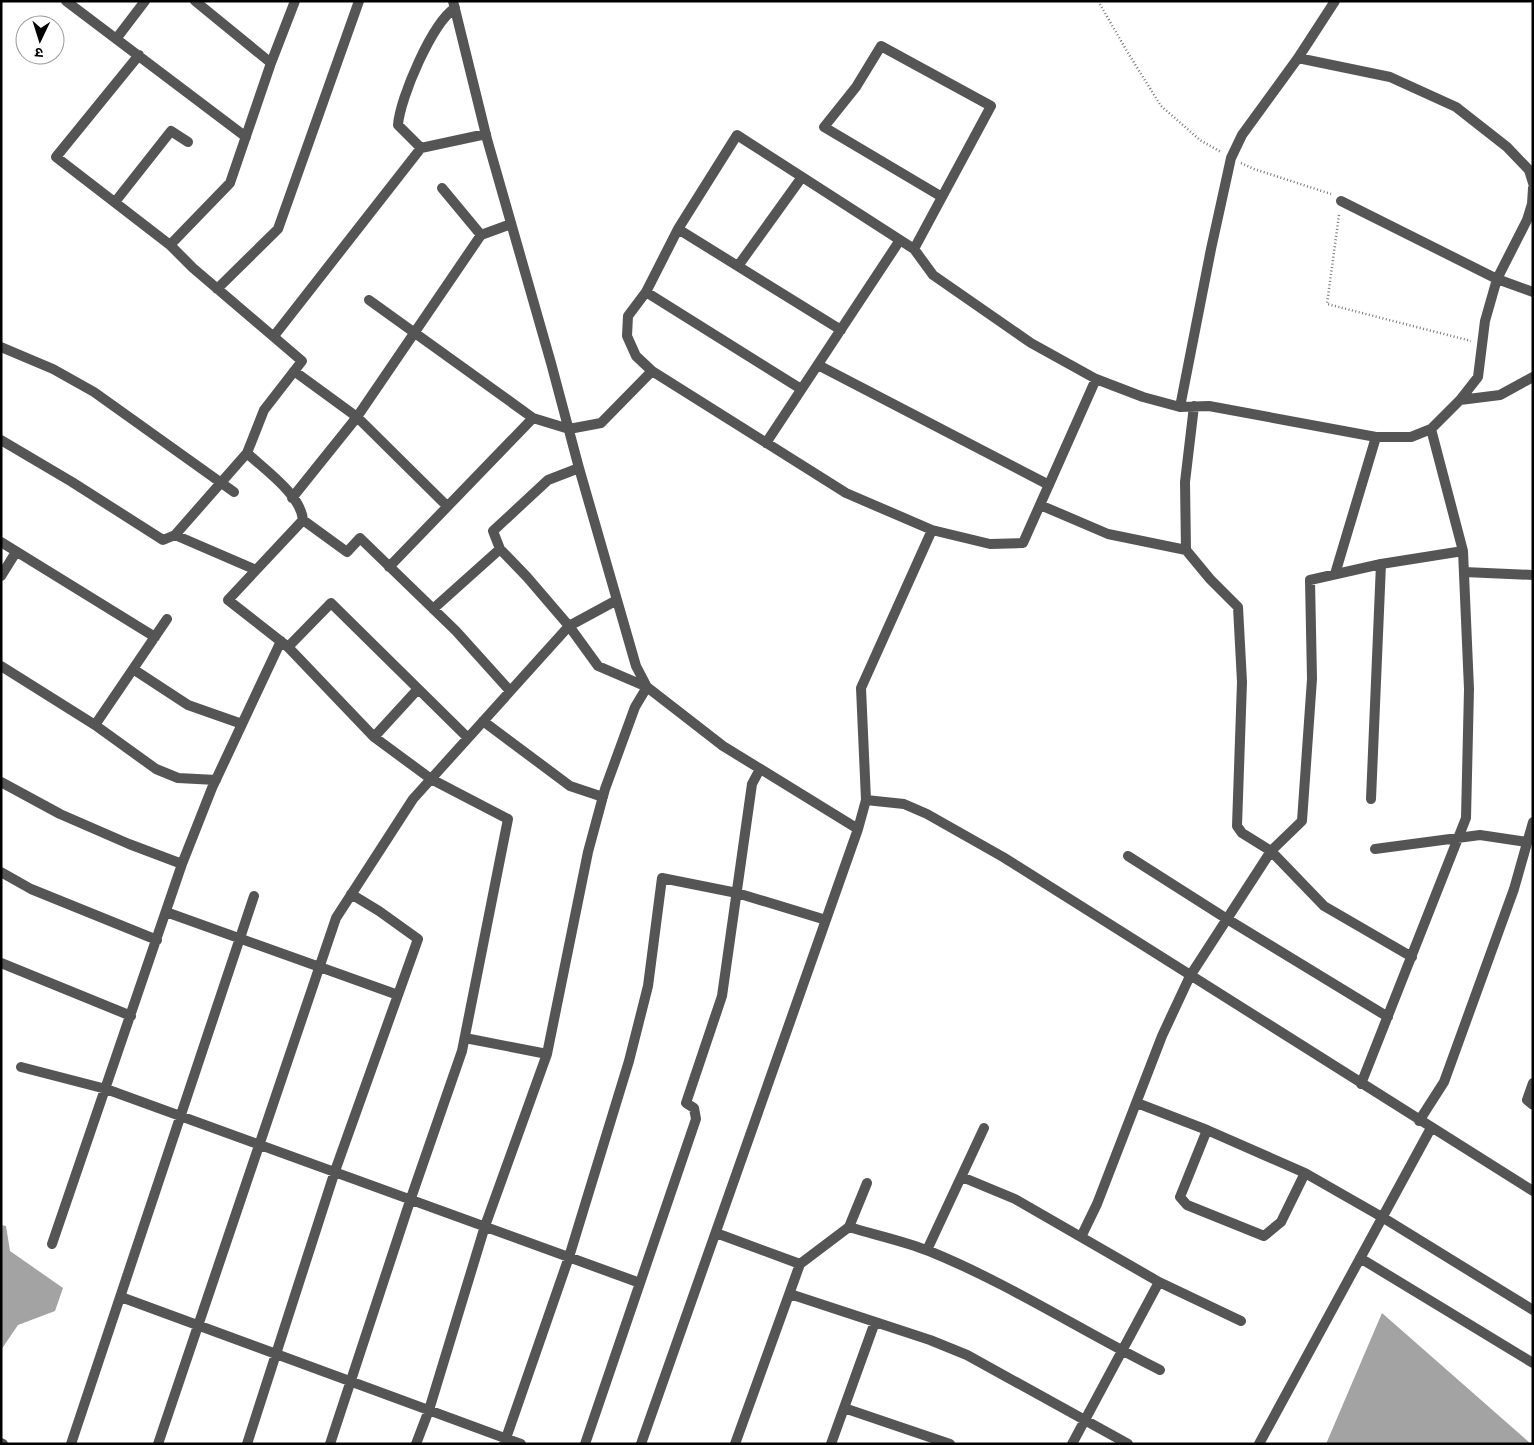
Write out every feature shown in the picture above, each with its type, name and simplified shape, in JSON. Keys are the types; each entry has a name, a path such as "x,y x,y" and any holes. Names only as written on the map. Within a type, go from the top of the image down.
{"street":[{"path":"66,1 246,137"},
{"path":"116,39 145,1"},
{"path":"194,1 271,63"},
{"path":"170,245 230,183 271,63 295,1"},
{"path":"217,288 278,229 359,1"},
{"path":"1180,406 1231,158 1242,135 1298,58 1335,1"},
{"path":"454,4 486,134 552,363 578,468 636,666 647,687"},
{"path":"421,148 398,125 399,113 408,87 427,46 454,4"},
{"path":"914,249 942,197 991,106 881,46 856,87 824,127 942,197"},
{"path":"1,440 72,482 163,540 175,535 220,482 247,454 264,410 302,361 193,268 170,245 56,157 138,55"},
{"path":"1298,58 1390,78 1456,107 1507,147 1529,170 1533,183"},
{"path":"115,202 171,131 188,142"},
{"path":"274,336 421,148 486,134"},
{"path":"1096,380 1022,543 990,544 932,530 846,493 766,443 652,371 636,356 627,336 628,316 646,292 678,229 737,135 914,249 933,275 1030,343 1096,380 1143,397 1180,406 1209,406 1376,437 1411,437 1431,429 1460,400 1478,377 1484,321 1497,279 1532,204 1533,188"},
{"path":"738,266 802,177"},
{"path":"442,188 481,235"},
{"path":"1341,201 1497,279 1533,292"},
{"path":"292,498 357,417 481,235 512,224"},
{"path":"678,229 841,330"},
{"path":"766,443 900,240"},
{"path":"646,292 801,389"},
{"path":"369,300 533,418 568,429 601,423 652,371"},
{"path":"1,347 53,368 94,392 234,492"},
{"path":"818,365 1049,485"},
{"path":"294,371 357,417 447,506"},
{"path":"1460,400 1500,394 1533,377"},
{"path":"1194,406 1185,482 1186,550 1210,579 1238,607 1242,682 1237,826 1242,833 1271,851 1324,906 1412,957"},
{"path":"389,566 533,418"},
{"path":"1361,1084 1466,818 1469,689 1463,551 1431,429"},
{"path":"1335,574 1376,437"},
{"path":"247,454 285,487 302,511 303,520 347,552 360,538 456,631 510,691"},
{"path":"578,468 548,480 493,531 500,549 569,626 598,666 647,687 723,746 858,829"},
{"path":"1040,505 1108,534 1186,550"},
{"path":"303,520 228,600 284,644 374,737 431,778 508,819 462,1050 330,1444"},
{"path":"641,1444 858,829 866,800 861,688 932,530"},
{"path":"175,535 256,570"},
{"path":"1,542 155,637"},
{"path":"433,609 500,549"},
{"path":"1082,1237 1097,1204 1162,1036 1190,976 1271,851 1302,821 1312,679 1310,580 1381,564 1463,551"},
{"path":"1,576 16,552"},
{"path":"1371,798 1381,564"},
{"path":"1464,572 1533,574"},
{"path":"158,1444 336,918 412,800 431,778 569,626 617,600"},
{"path":"52,1244 182,864 216,780 242,724 284,644 331,603 468,738"},
{"path":"95,724 167,620"},
{"path":"1,666 95,724 156,769 178,778 216,780"},
{"path":"133,669 188,706 242,724"},
{"path":"416,1444 429,1410 485,1226 547,1054 588,852 603,797 635,707 647,687"},
{"path":"374,737 418,689"},
{"path":"484,721 570,786 603,797"},
{"path":"585,1444 696,1119 694,1108 686,1103 722,996 752,784 760,769"},
{"path":"1,782 60,814 129,844 182,864"},
{"path":"866,800 904,804 927,814 1003,857 1419,1121 1533,1191"},
{"path":"1419,1121 1444,1082 1514,889 1533,822"},
{"path":"1375,850 1480,835 1527,842"},
{"path":"1128,856 1227,920 1388,1017"},
{"path":"1,872 31,889 157,940"},
{"path":"505,1441 569,1256 629,1061 648,986 662,878 737,894 826,920"},
{"path":"246,1444 335,1171 418,939 351,894"},
{"path":"71,1444 254,896"},
{"path":"166,912 398,995"},
{"path":"1,963 131,1016"},
{"path":"464,1038 547,1054"},
{"path":"21,1067 106,1089 411,1198 640,1283"},
{"path":"1533,1083 1527,1100 1533,1105"},
{"path":"1137,1103 1208,1130 1305,1173 1382,1217 1533,1310"},
{"path":"927,1250 984,1128"},
{"path":"1259,1444 1431,1128"},
{"path":"1208,1130 1180,1197 1186,1205 1264,1236 1281,1222 1305,1173"},
{"path":"962,1177 1015,1199 1159,1282 1241,1321"},
{"path":"735,1444 800,1264 849,1228 867,1182"},
{"path":"849,1228 927,1250 988,1277 1160,1370"},
{"path":"716,1233 800,1264"},
{"path":"1360,1258 1533,1363"},
{"path":"1072,1444 1159,1282"},
{"path":"790,1294 930,1340 967,1355 1128,1444"},
{"path":"120,1297 429,1410 505,1441 521,1444"},
{"path":"831,1444 875,1322"},
{"path":"844,1408 950,1444"}],"path":[{"path":"1098,1 1161,106 1200,140 1254,169 1339,196 1341,201 1326,304 1482,344"}],"shaded area":[{"path":"1,1225 6,1226 10,1251 63,1288 55,1311 18,1325 1,1350"},
{"path":"1382,1313 1531,1444 1326,1444"}]}
